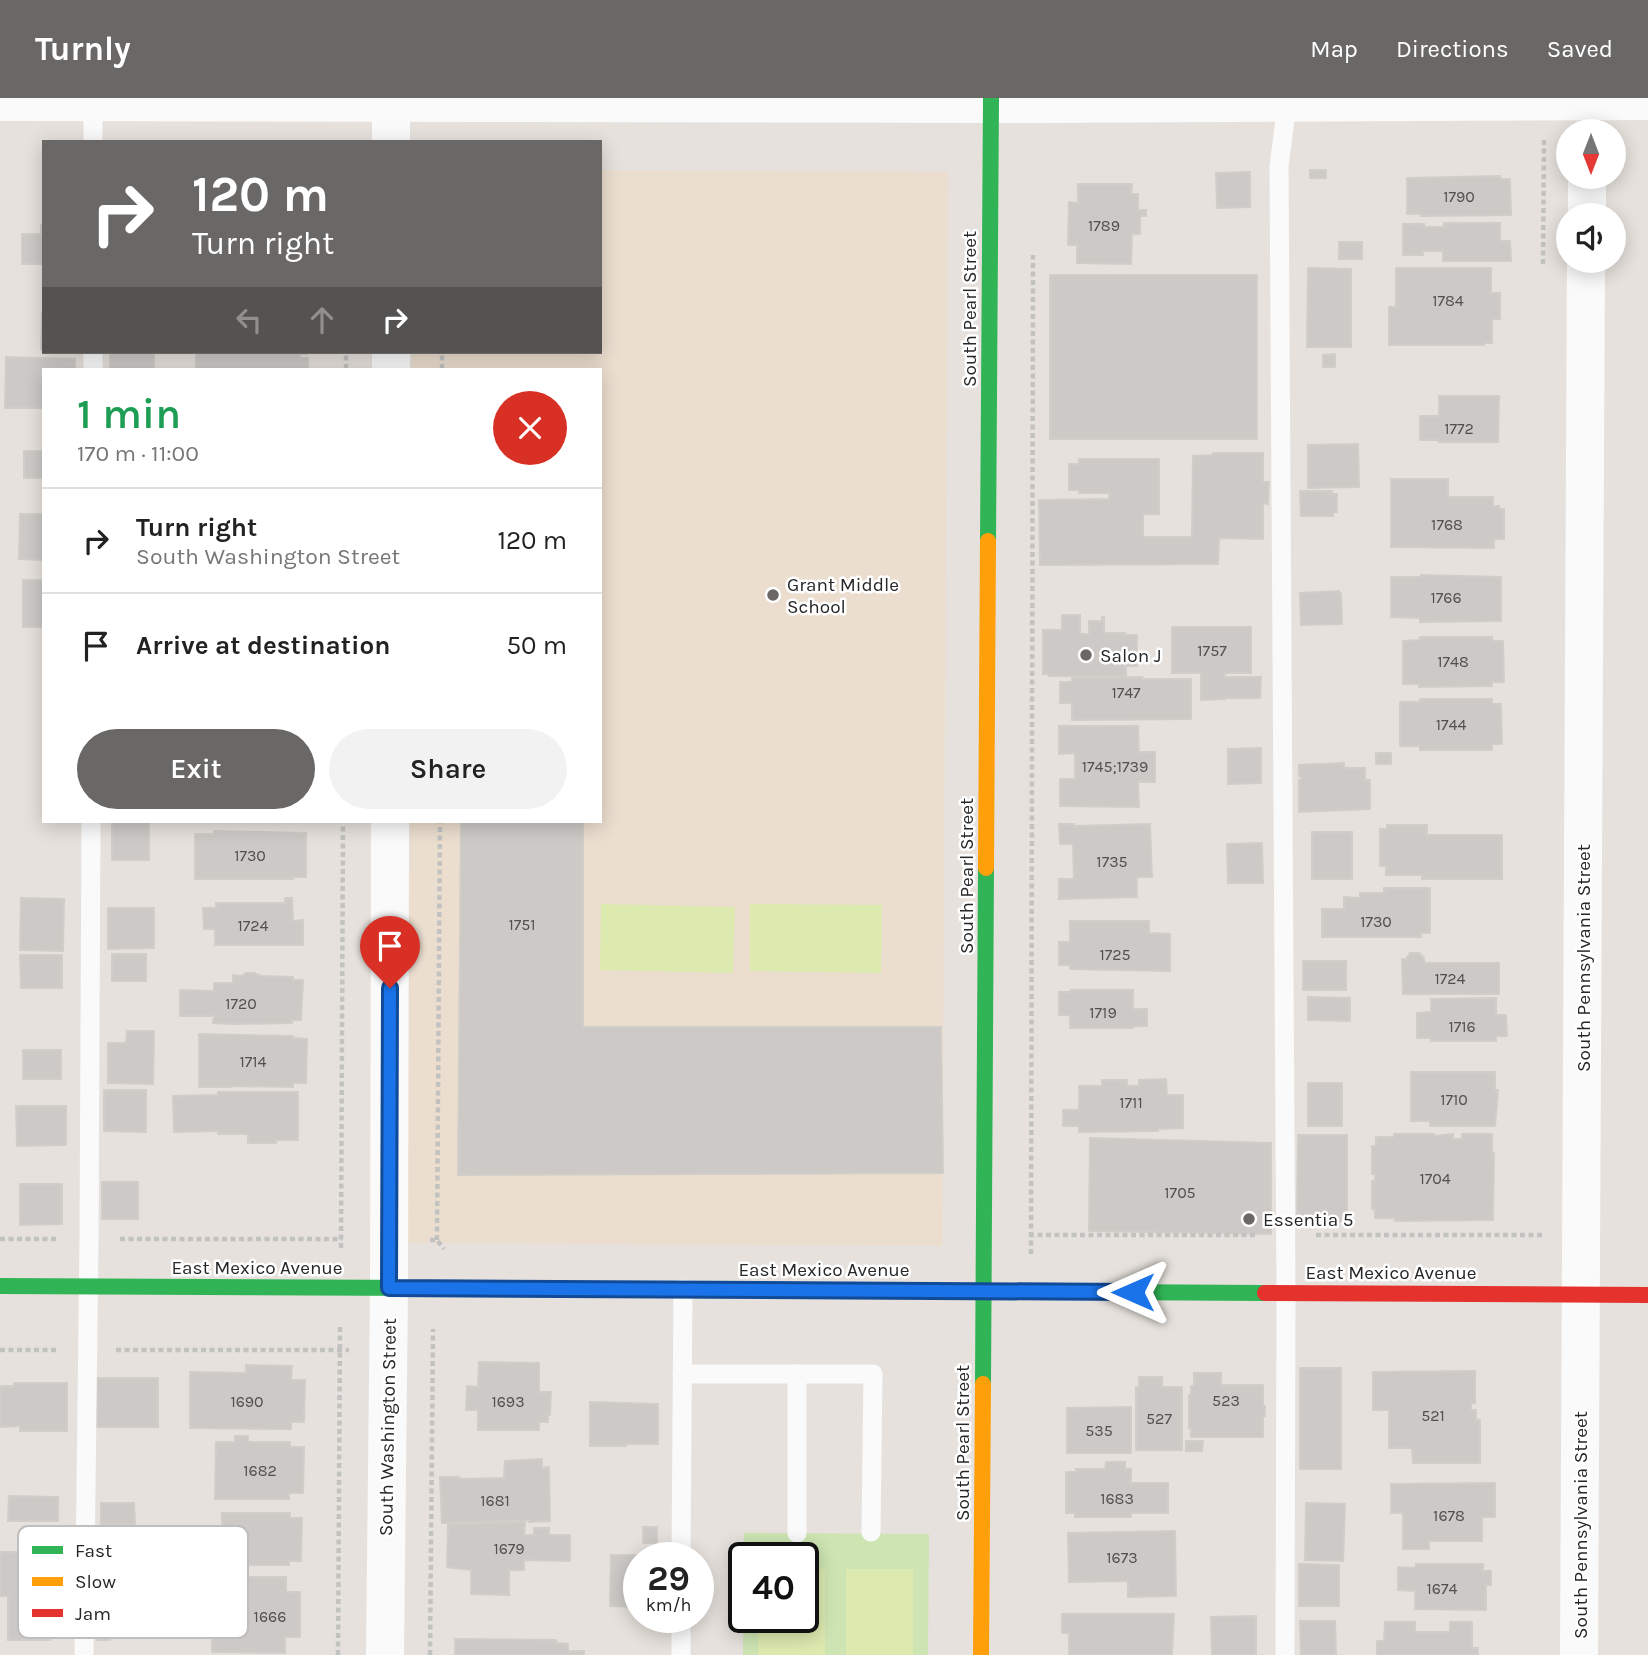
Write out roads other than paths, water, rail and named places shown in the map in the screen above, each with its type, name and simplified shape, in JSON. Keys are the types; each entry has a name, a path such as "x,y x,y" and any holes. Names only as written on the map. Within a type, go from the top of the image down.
{"street":[{"path":"391,100 391,140"},
{"path":"0,102 1288,100 1587,110 1648,101"},
{"name":"South Pearl Street","path":"981,1655 991,101"},
{"name":"South Pennsylvania Street","path":"1579,1655 1586,273"},
{"name":"South Washington Street","path":"385,1655 390,823"},
{"name":"East Mexico Avenue","path":"0,1286 1648,1295"}],"lane":[{"path":"93,100 93,140"},
{"path":"1285,1655 1286,1293 1279,166 1288,100"},
{"path":"86,1526 91,823"},
{"path":"681,1542 683,1290"},
{"path":"682,1374 873,1374 871,1532"},
{"path":"797,1374 797,1533"},
{"path":"681,1633 681,1655"}],"place":[{"name":"Grant Middle School","path":"773,595"},
{"name":"Salon J","path":"1086,655"},
{"name":"Essentia 5","path":"1249,1219"}]}
